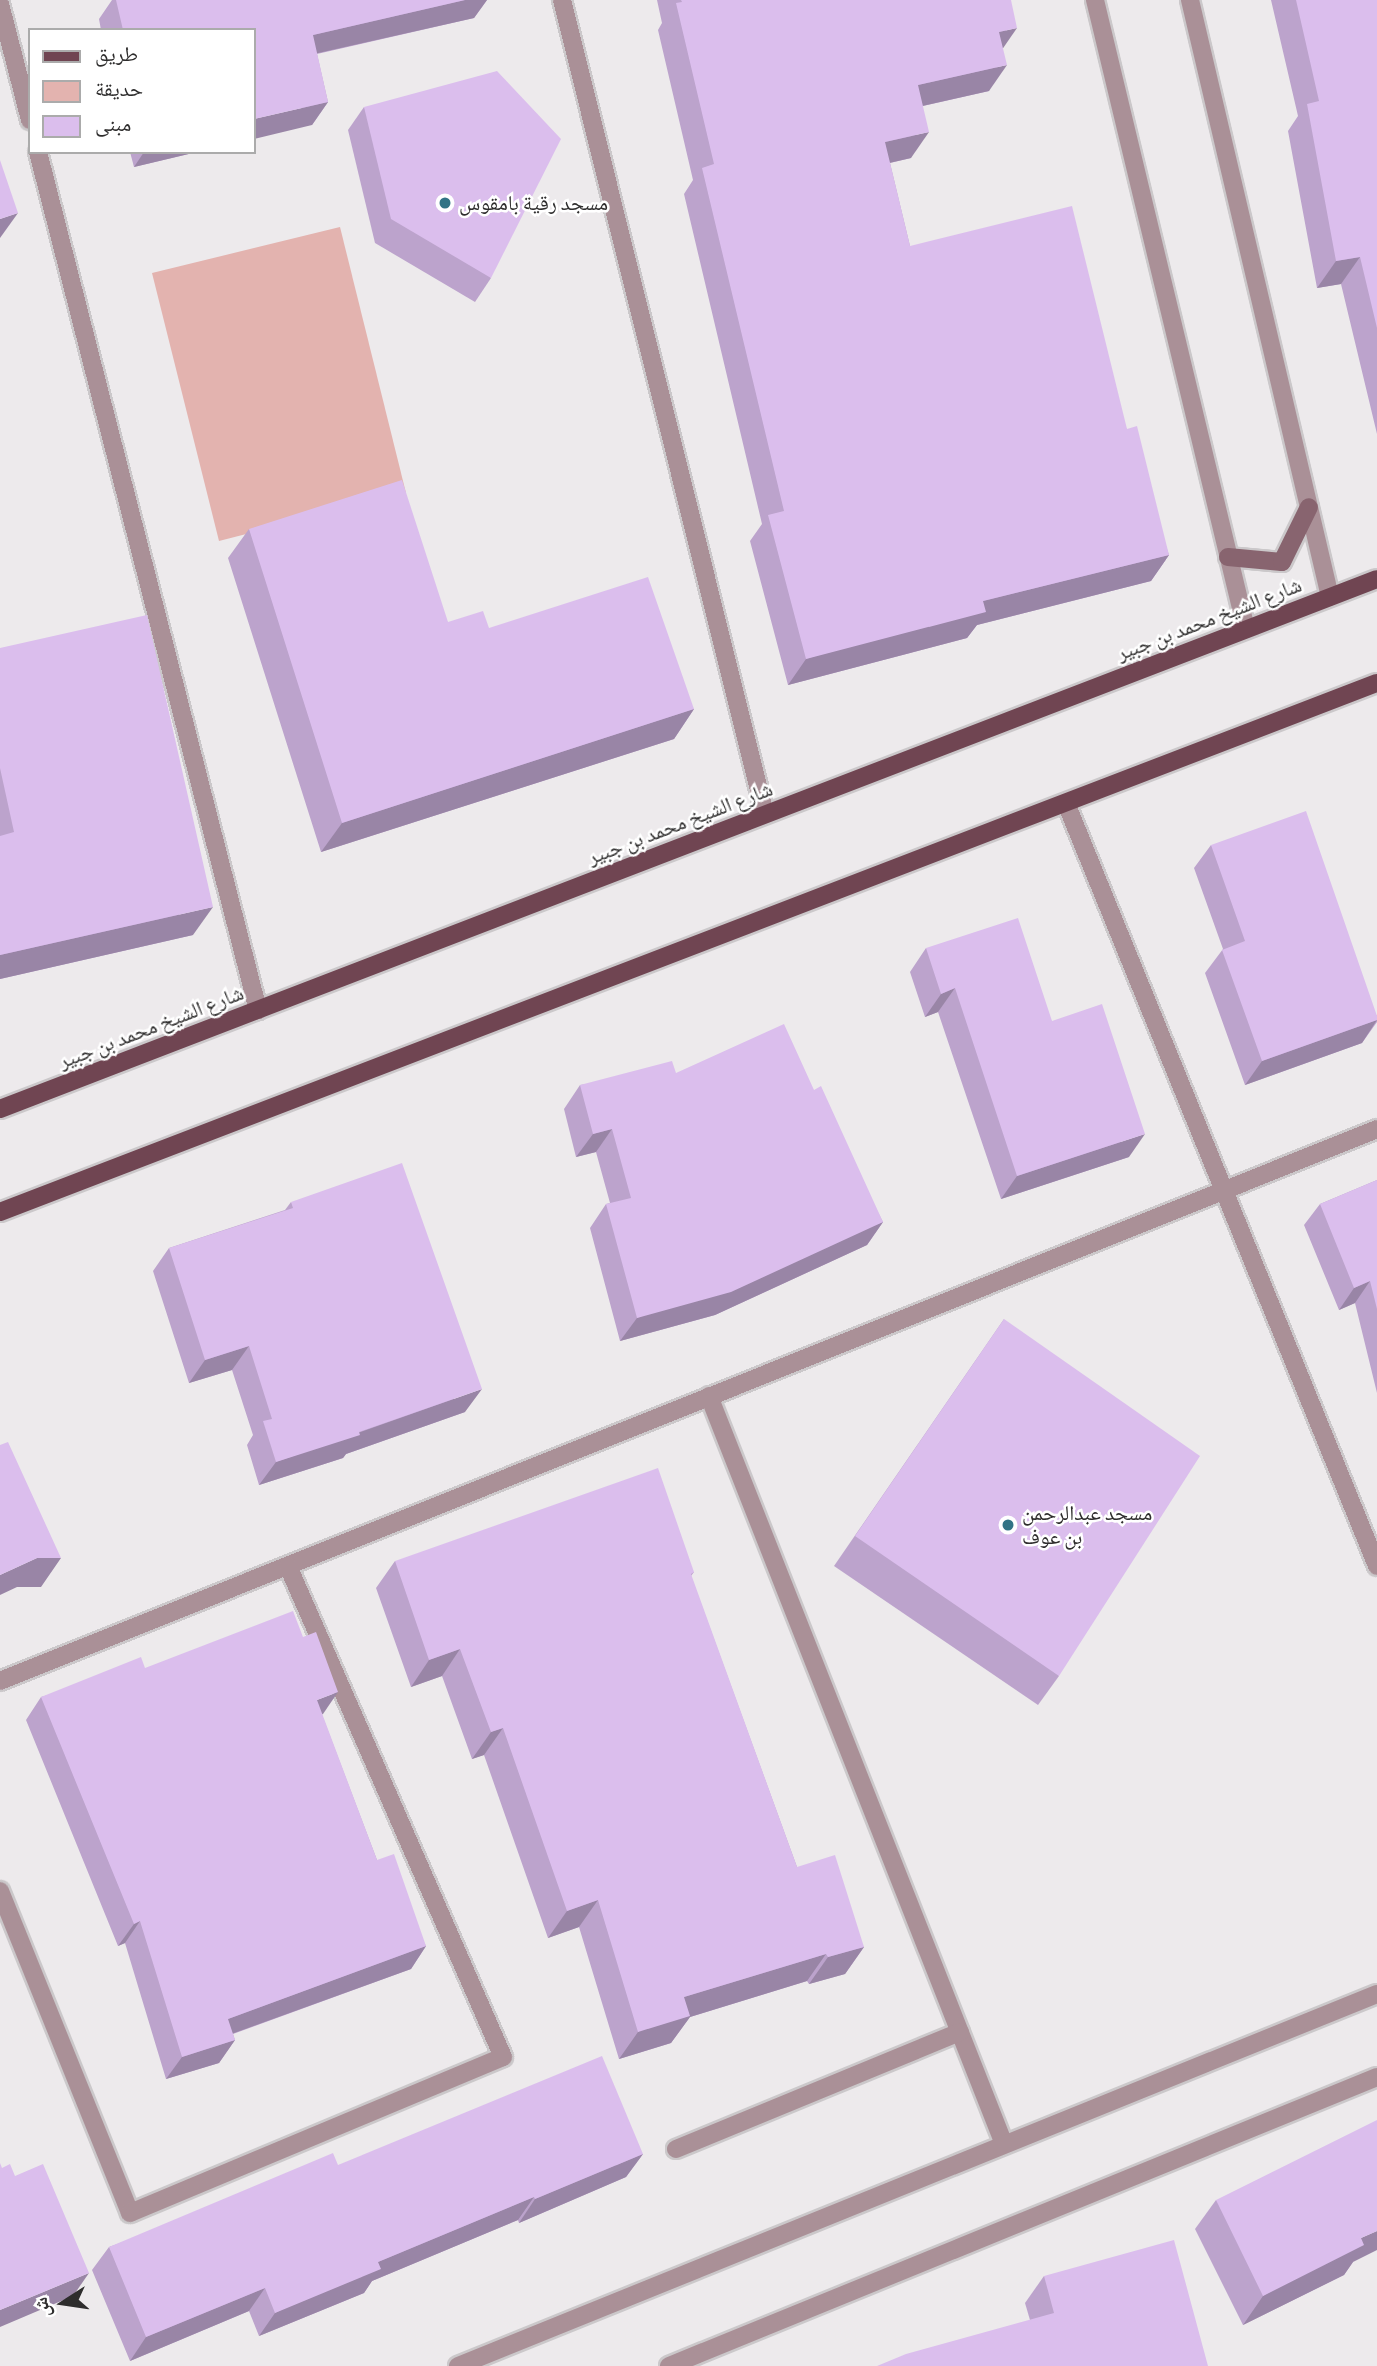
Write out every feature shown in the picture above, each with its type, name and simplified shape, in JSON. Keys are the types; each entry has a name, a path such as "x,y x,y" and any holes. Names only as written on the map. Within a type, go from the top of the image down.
{"main road":[{"path":"1228,557 1282,562 1309,507"},
{"name":"شارع الشيخ محمد بن جبير","path":"0,1109 1377,579"},
{"path":"0,1212 1377,683"}],"street":[{"path":"562,0 765,814"},
{"path":"1095,0 1246,629"},
{"path":"1190,0 1330,597"},
{"path":"0,4 28,112"},
{"path":"39,154 258,1010"},
{"path":"1066,803 1377,1566"},
{"path":"0,1681 1377,1129"},
{"path":"709,1396 1004,2144"},
{"path":"0,1891 130,2213 503,2057 288,1566"},
{"path":"458,2366 1377,1994"},
{"path":"676,2149 960,2032"},
{"path":"669,2366 1377,2077"}],"green space":[{"path":"340,227 406,493 219,541 152,273"}],"building":[{"path":"116,0 465,0 313,35 328,102 256,119 256,28 123,28"},
{"path":"681,0 1011,0 1017,28 999,32 1007,65 918,85 929,132 885,142 910,246 1072,206 1127,429 1137,426 1169,555 983,601 986,612 806,659 768,515 784,511 702,168 714,164 676,3 682,2"},
{"path":"1296,0 1377,0 1377,328 1360,257 1336,261 1307,104 1319,101"},
{"name":"مسجد رقية بامقوس","path":"497,71 561,139 491,278 391,219 364,107"},
{"path":"0,160 18,213 0,219"},
{"path":"402,480 448,622 483,611 489,628 648,577 694,709 342,823 249,529"},
{"path":"147,615 213,907 0,955 0,836 14,832 0,768 0,648"},
{"path":"1306,811 1377,1020 1262,1061 1222,950 1245,941 1211,845"},
{"path":"1018,918 1052,1021 1102,1004 1145,1134 1017,1176 955,988 941,994 926,948"},
{"path":"784,1024 814,1090 821,1086 883,1222 731,1292 637,1318 606,1204 631,1198 612,1129 593,1134 580,1085 672,1061 676,1073"},
{"path":"402,1163 482,1389 359,1432 360,1435 276,1462 263,1421 272,1419 249,1346 205,1360 169,1248 293,1208 291,1202"},
{"path":"1377,1180 1377,1309 1370,1281 1354,1288 1320,1204"},
{"name":"مسجد عبدالرحمن بن عوف","path":"1004,1319 1200,1456 1059,1676 855,1536"},
{"path":"8,1442 61,1558 37,1558 0,1575 0,1445"},
{"path":"658,1468 694,1572 691,1574 797,1867 835,1855 864,1947 828,1957 826,1954 684,1997 690,2016 638,2032 598,1900 567,1911 503,1728 491,1732 460,1649 429,1660 395,1561"},
{"path":"293,1611 303,1637 316,1632 338,1692 317,1700 377,1860 394,1854 426,1946 228,2019 235,2040 182,2057 140,1921 134,1924 41,1697 141,1657 145,1668"},
{"path":"602,2056 643,2154 378,2262 381,2269 275,2313 265,2288 146,2337 109,2247 333,2153 338,2165"},
{"path":"1377,2120 1377,2231 1361,2238 1364,2245 1263,2296 1216,2200"},
{"path":"0,2163 2,2168 10,2164 15,2176 43,2164 89,2273 0,2310"},
{"path":"1174,2240 1208,2366 877,2366 906,2354 1054,2313 1044,2276"}],"place":[{"name":"مسجد رقية بامقوس","path":"445,203"},
{"name":"مسجد عبدالرحمن بن عوف","path":"1008,1525"}]}
